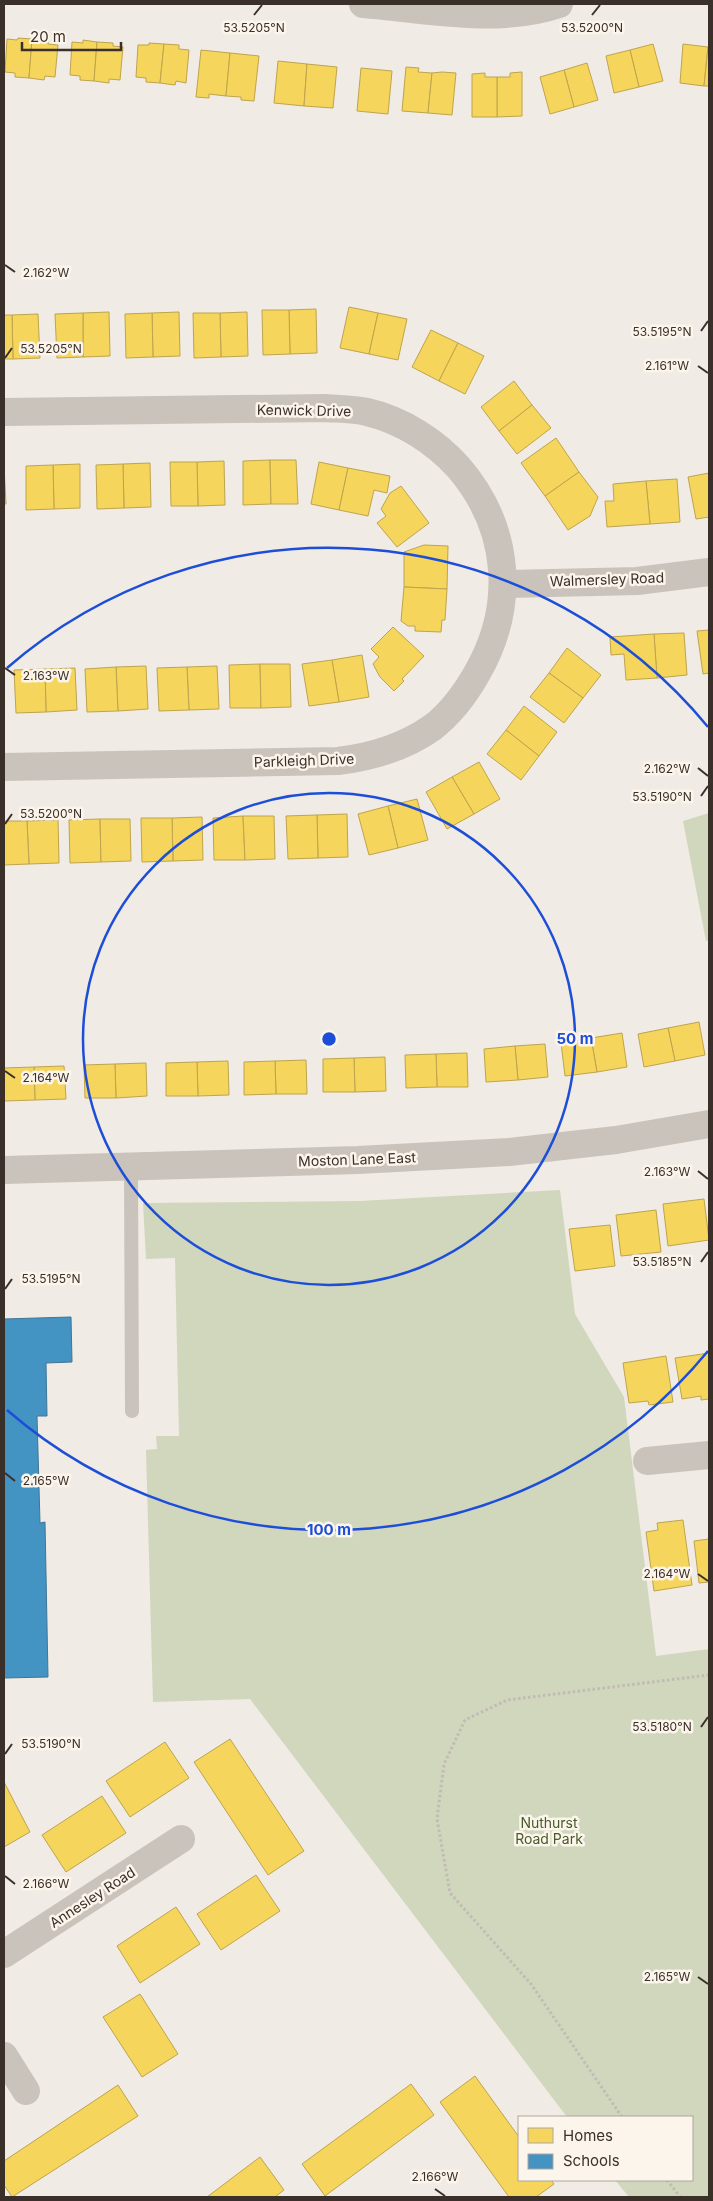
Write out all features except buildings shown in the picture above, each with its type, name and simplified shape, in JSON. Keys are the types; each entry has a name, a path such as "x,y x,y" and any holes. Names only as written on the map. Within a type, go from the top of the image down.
{"street":[{"path":"363,4 498,16 522,14 559,4"},
{"name":"Kenwick Drive","path":"4,412 326,408 366,412 392,420 420,435 446,454 468,479 487,511 498,541 504,584"},
{"name":"Walmersley Road","path":"504,584 637,581 709,572"},
{"name":"Parkleigh Drive","path":"4,767 338,761 362,758 385,751 408,742 433,727 454,707 486,659 495,636 501,611 504,584"},
{"name":"Moston Lane East","path":"4,1170 358,1160 509,1152 616,1140 709,1124"},
{"path":"647,1461 708,1462"},
{"name":"Annesley Road","path":"4,1954 181,1839"},
{"path":"4,2056 26,2091"}],"lane":[{"path":"130,1166 132,1411"}],"path":[{"path":"621,2116 531,1984 450,1893 437,1819 444,1764 466,1720 507,1700 709,1676"},
{"path":"668,2181 680,2197"}],"green space":[{"path":"709,813 709,940 706,941 683,821"},
{"name":"Nuthurst Road Park","path":"560,1190 575,1314 624,1397 656,1656 709,1649 709,2197 629,2197 616,2181 693,2181 693,2116 566,2116 250,1699 153,1702 146,1450 157,1449 156,1436 179,1436 175,1258 146,1259 143,1203 360,1201"}]}
